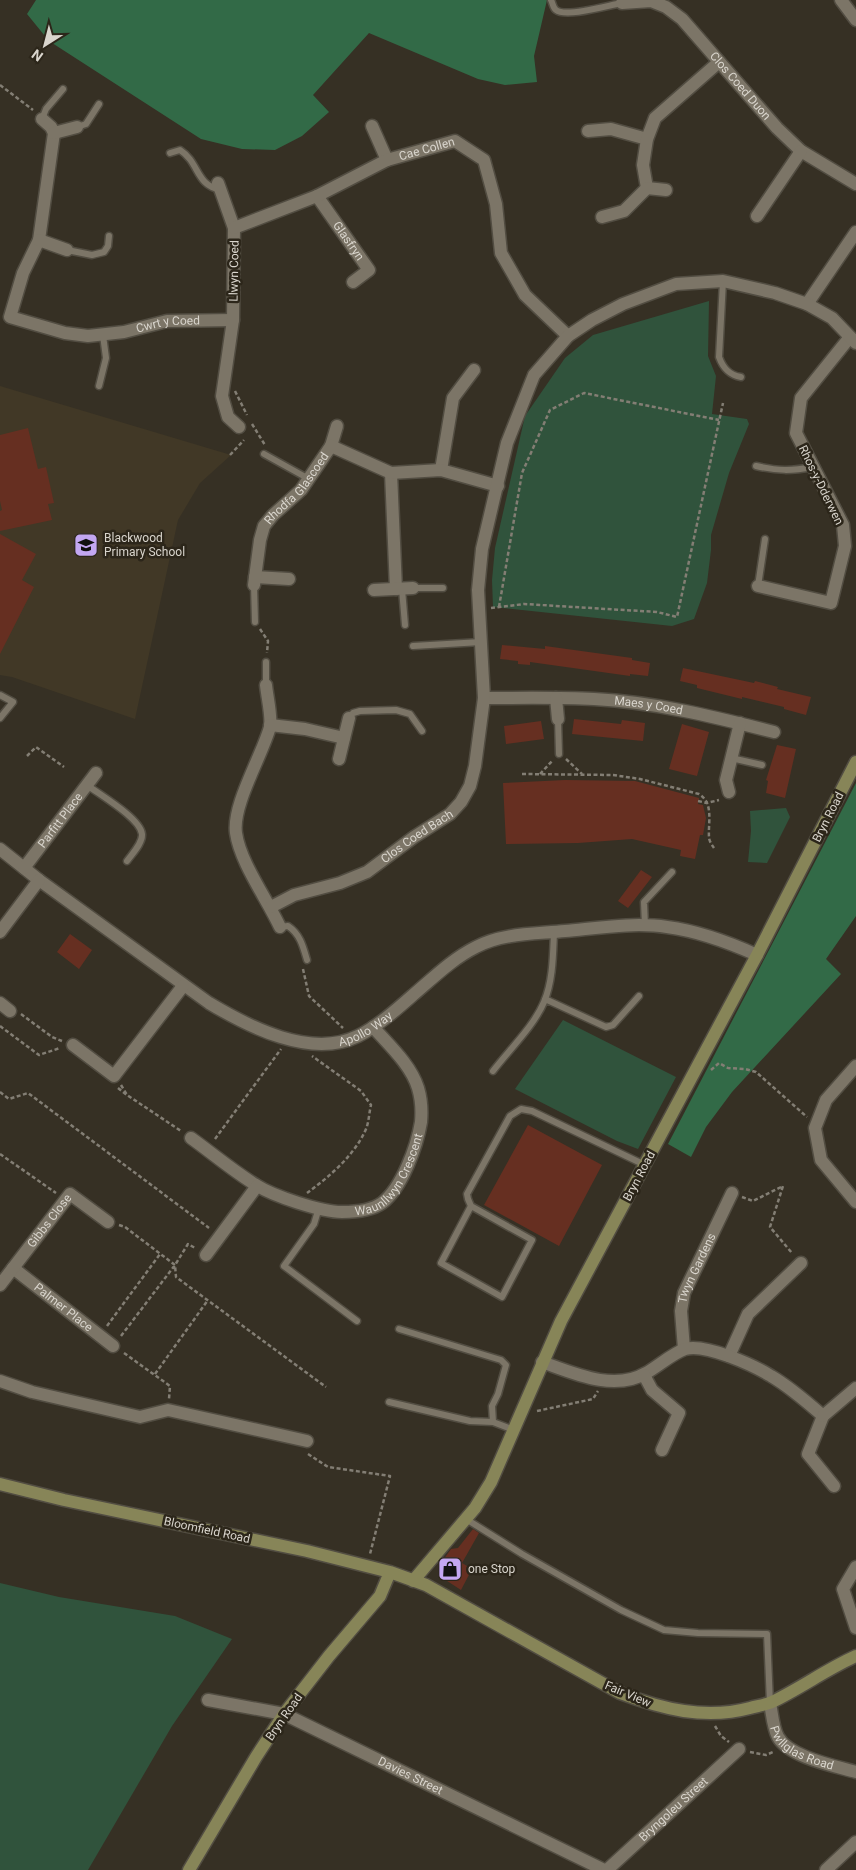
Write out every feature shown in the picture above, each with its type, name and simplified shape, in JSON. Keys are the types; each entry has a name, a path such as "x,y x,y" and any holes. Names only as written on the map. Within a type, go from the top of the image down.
{"street":[{"name":"Clos Coed Duon","path":"622,3 651,0 666,7 682,19 777,128 801,151 856,184"},
{"path":"841,0 856,20"},
{"path":"647,188 643,165 646,138 655,118 719,62"},
{"path":"39,116 51,127 54,133 78,127"},
{"path":"372,126 387,160"},
{"path":"588,131 611,129 646,138"},
{"name":"Cwrt y Coed","path":"54,133 39,240 5,315 65,333 88,336 124,332 167,321 233,320"},
{"name":"Cae Collen","path":"234,228 317,196 387,160 456,141 484,160 496,204 501,252 525,295 568,336"},
{"path":"758,216 801,151"},
{"name":"Llwyn Coed","path":"220,187 234,228 233,320 222,396 228,417 238,427"},
{"path":"647,188 666,190"},
{"path":"602,217 624,211 647,188"},
{"name":"Glasfryn","path":"317,196 369,270 353,282"},
{"path":"807,304 856,232"},
{"path":"39,240 67,250"},
{"name":"Clos Coed Bach","path":"271,907 294,895 340,883 367,872 414,837 450,814 461,802 470,786 475,766 484,698 478,590 482,549 507,443 534,375 568,336 592,320 623,304 676,284 723,281 775,293 807,304 832,318 853,340"},
{"name":"Rhos-y-Dderwen","path":"758,586 831,604 845,546 843,525 796,433 802,398 853,340"},
{"path":"441,470 453,398 474,370"},
{"path":"331,446 337,426"},
{"name":"Rhodfa Glascoed","path":"255,581 260,540 264,526 272,515 301,490 331,446 391,472 441,470 498,486"},
{"path":"374,590 404,589 391,472"},
{"path":"255,581 289,579"},
{"path":"266,685 270,725 236,820 236,831 240,853 271,907 280,927"},
{"name":"Maes y Coed","path":"484,698 595,699 636,703 689,712 774,732"},
{"path":"556,698 558,719"},
{"path":"339,759 349,718"},
{"path":"726,796 726,780 740,723"},
{"path":"270,725 305,729 344,738"},
{"name":"Bryn Road","path":"413,1581 475,1508 491,1482 561,1320 757,954 856,762"},
{"name":"Parfitt Place","path":"24,868 96,773"},
{"name":"Apollo Way","path":"0,849 183,986 234,1018 288,1040 314,1043 337,1042 353,1038 373,1027 452,962 477,946 503,937 645,926 667,927 726,941 757,954"},
{"path":"0,932 39,880"},
{"path":"70,1049 114,1080 183,986"},
{"name":"Waunllwyn Crescent","path":"191,1138 257,1186 317,1209 341,1212 364,1211 382,1202 398,1186 416,1141 421,1121 420,1101 418,1086 408,1068 373,1027"},
{"path":"856,1066 826,1100 815,1128 821,1160 856,1202"},
{"path":"206,1255 257,1186"},
{"name":"Twyn Gardens","path":"684,1349 681,1311 684,1292 732,1193"},
{"name":"Gibbs Close","path":"0,1285 70,1194 108,1222"},
{"path":"729,1356 748,1314 801,1263"},
{"name":"Palmer Place","path":"13,1268 113,1346"},
{"path":"542,1362 574,1374 604,1380 629,1380 644,1375 684,1349 700,1347 729,1356 772,1376 823,1416"},
{"path":"644,1375 652,1390 679,1414 662,1450"},
{"path":"0,1381 32,1392 140,1417 168,1410 307,1441"},
{"path":"834,1486 808,1454 823,1416 856,1388"},
{"name":"Bloomfield Road","path":"0,1484 64,1500 307,1550 390,1572 413,1581"},
{"path":"856,1568 843,1589 856,1628"},
{"name":"Bryn Road","path":"189,1870 256,1757 284,1714 329,1656 380,1596 390,1572"},
{"name":"Fair View","path":"413,1581 426,1585 620,1693 648,1704 680,1712 709,1714 740,1711 770,1703 856,1656"},
{"name":"Davies Street","path":"208,1700 284,1714 606,1870"},
{"name":"Pwllglas Road","path":"770,1703 778,1737 786,1747 799,1754 856,1772"},
{"name":"Bryngoleu Street","path":"606,1870 739,1749"},
{"path":"826,1870 856,1842"}],"lane":[{"path":"552,0 554,8 558,12 570,13 622,3"},
{"path":"39,116 64,89"},
{"path":"78,127 86,124 99,104"},
{"path":"170,153 180,150 194,165 204,183 210,188 220,187"},
{"path":"67,250 92,255 104,252 108,246 109,236"},
{"path":"723,281 719,357 722,365 730,373 741,377"},
{"path":"98,386 106,358 103,335"},
{"path":"264,454 309,479"},
{"path":"756,466 775,471 790,471 813,467"},
{"path":"758,586 765,539"},
{"path":"255,581 256,622"},
{"path":"405,625 404,589 443,588"},
{"path":"413,646 481,642"},
{"path":"266,662 266,685"},
{"path":"0,695 13,702 0,718"},
{"path":"349,718 353,713 360,711 396,710 410,714 422,731"},
{"path":"558,719 559,754"},
{"path":"731,758 762,765"},
{"path":"87,785 132,818 139,827 142,834 140,842 127,861"},
{"path":"645,926 644,902 672,872"},
{"path":"280,927 288,926 295,931 300,938 306,957"},
{"path":"493,1071 535,1018 545,999 553,955 554,932"},
{"path":"545,999 606,1027 613,1025 640,996"},
{"path":"472,1206 441,1263 502,1297 532,1240 472,1206 468,1199 468,1194 508,1119 515,1111 520,1109 532,1111 644,1165"},
{"path":"317,1209 314,1224 284,1266 357,1320"},
{"path":"399,1328 491,1356 501,1360 506,1365 498,1394 492,1406 493,1422"},
{"path":"389,1402 470,1421 493,1422 514,1430"},
{"path":"466,1519 522,1554 612,1605 664,1630 698,1633 767,1634 770,1703"}],"path":[{"path":"0,85 39,116"},
{"path":"499,607 522,473 550,410 584,393 719,420"},
{"path":"480,609 524,604 656,612 677,616 722,403"},
{"path":"230,455 237,449 254,426"},
{"path":"256,622 268,641 266,662"},
{"path":"26,756 36,747 64,767"},
{"path":"540,774 559,754 582,774"},
{"path":"522,774 582,774 640,779 699,794 704,797 707,803 711,822 709,838 714,848"},
{"path":"698,801 707,803 726,796"},
{"path":"306,957 300,957 310,996 353,1038"},
{"path":"5,1007 18,1013 70,1049"},
{"path":"0,1026 39,1055 60,1048 70,1049"},
{"path":"207,1150 288,1040 361,1091 371,1105 366,1128 353,1150 324,1180 296,1201"},
{"path":"707,1073 719,1063 728,1068 756,1072 809,1119"},
{"path":"114,1080 128,1096 191,1138"},
{"path":"114,1080 128,1096"},
{"path":"0,1092 9,1099 28,1093 220,1236"},
{"path":"0,1154 65,1200"},
{"path":"732,1193 753,1201 783,1186 770,1227 801,1263"},
{"path":"108,1222 125,1228 175,1265 176,1277 326,1387"},
{"path":"168,1410 170,1386 113,1346 175,1265 188,1244 206,1255"},
{"path":"100,1336 160,1254"},
{"path":"154,1374 208,1300"},
{"path":"520,1415 593,1399 604,1380"},
{"path":"307,1441 306,1453 328,1467 390,1476 369,1556"}],"shaded area":[{"name":"Blackwood Primary School","path":"0,386 231,455 200,483 178,520 135,719 12,677 0,675"}],"green space":[{"path":"36,0 547,0 534,56 537,82 505,85 478,79 369,33 313,95 329,112 302,136 275,150 242,149 201,139 49,41 27,14"},
{"path":"709,301 708,356 716,376 712,414 747,419 749,424 729,473 711,535 707,583 694,619 672,626 493,607 492,580 495,548 525,416 565,358 593,335"},
{"path":"856,783 856,916 826,959 841,974 732,1092 706,1127 691,1157 668,1144"},
{"path":"786,808 790,817 767,863 748,862 751,831 750,811"},
{"path":"563,1020 676,1077 638,1149 617,1141 515,1089"},
{"path":"0,1583 59,1597 175,1616 232,1639 172,1726 88,1870 0,1870"}],"building":[{"path":"28,428 38,469 46,467 54,503 48,504 52,520 0,531 0,511 2,510 0,501 0,435"},
{"path":"0,534 36,554 22,580 34,587 0,654"},
{"path":"502,645 545,649 545,646 632,658 632,660 650,663 648,676 630,674 630,676 530,662 530,665 518,664 518,661 500,659"},
{"path":"683,668 754,683 755,681 778,687 777,689 811,697 806,715 784,709 784,707 697,688 697,685 680,681"},
{"path":"574,719 621,724 622,720 645,723 643,741 572,734"},
{"path":"541,721 544,739 506,744 504,726"},
{"path":"682,724 709,732 697,776 669,769"},
{"path":"777,745 796,749 785,798 766,793 768,781 766,780"},
{"path":"565,780 635,781 699,798 698,804 703,805 706,818 703,835 700,835 695,859 680,856 681,850 632,839 578,843 506,844 503,783"},
{"path":"641,870 652,877 628,908 618,901"},
{"path":"70,934 92,950 79,969 57,952"},
{"path":"528,1125 602,1165 559,1246 484,1205"},
{"path":"473,1529 479,1533 462,1563 472,1569 461,1590 441,1577 441,1563 451,1549 458,1548"}],"place":[{"name":"Blackwood Primary School","path":"86,545"},
{"name":"one Stop","path":"450,1569"}]}
